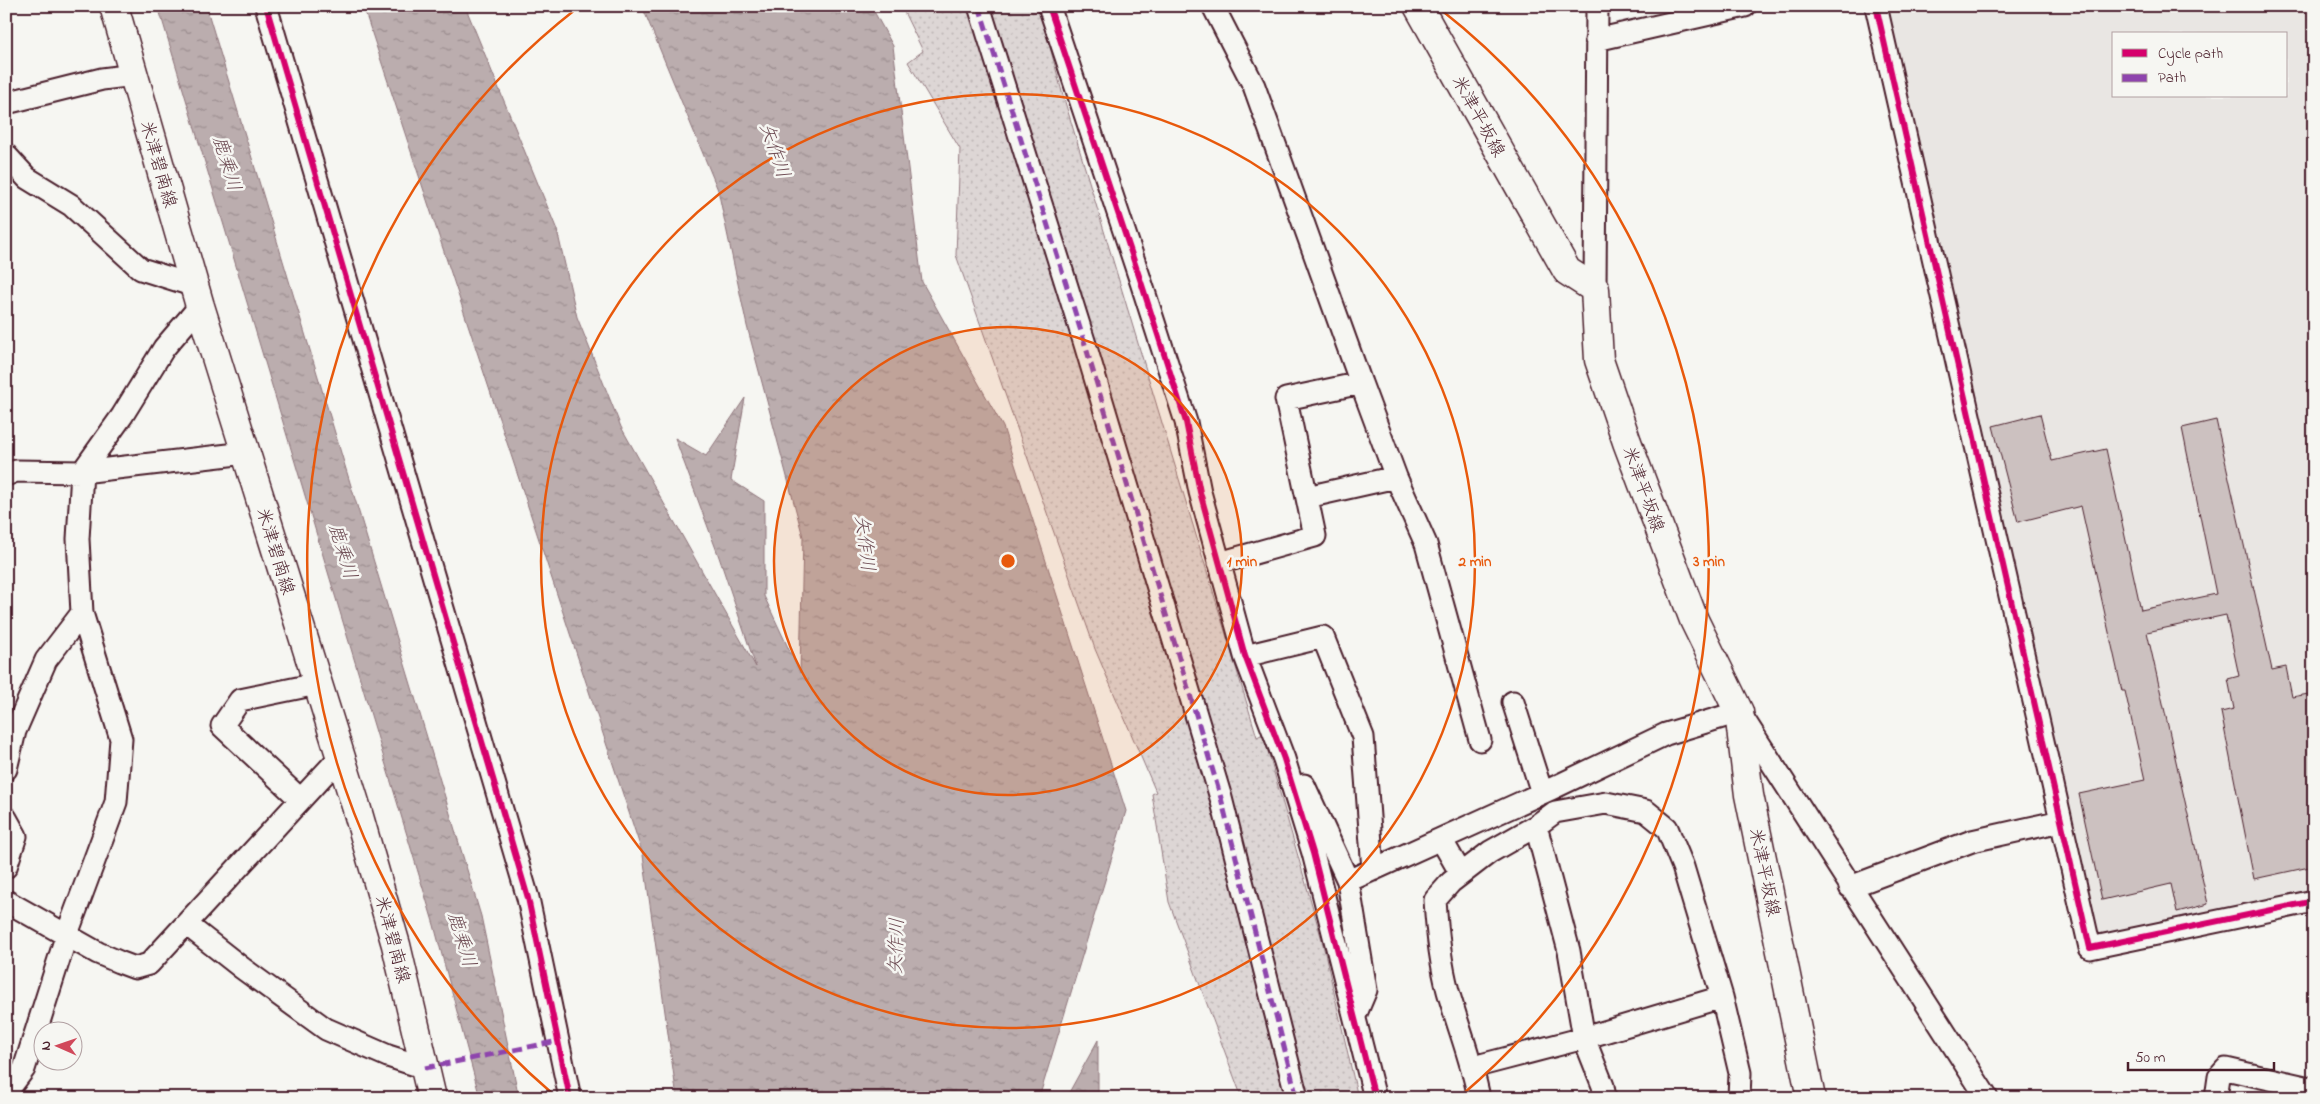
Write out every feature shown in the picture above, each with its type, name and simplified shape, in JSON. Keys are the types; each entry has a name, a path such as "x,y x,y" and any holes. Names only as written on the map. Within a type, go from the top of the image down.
{"main road":[{"name":"米津碧南線","path":"114,6 197,296 340,757 396,946 432,1098"},
{"name":"米津平坂線","path":"1418,6 1567,271 1595,289 1598,360 1630,452 1694,620 1739,712 1749,796 1811,1098"}],"street":[{"path":"266,6 528,898 570,1098"},
{"path":"979,6 1084,341 1221,798 1297,1098"},
{"path":"1049,6 1186,422 1200,492 1245,656 1284,759 1313,854 1375,1098"},
{"path":"1213,6 1254,86 1396,478 1426,544 1480,740"},
{"path":"1595,289 1597,6"},
{"path":"1596,40 1745,6"},
{"path":"1876,6 2090,948 2314,901"},
{"path":"6,104 102,79 134,75"},
{"path":"6,155 27,178 71,205 141,268 197,296 122,416 82,472 78,539 82,613 121,739 116,802 67,934 24,1069 6,1094"},
{"path":"1220,563 1315,536 1286,398 1361,383"},
{"path":"6,475 16,471 82,472 246,453"},
{"path":"1307,497 1396,478"},
{"path":"6,770 15,731 46,660 82,613"},
{"path":"1245,656 1323,637 1363,737 1373,870"},
{"path":"300,799 222,726 240,700 317,684"},
{"path":"1513,702 1542,793"},
{"path":"1348,881 1542,793 1666,734 1739,712 1986,1098"},
{"path":"6,901 98,953 136,968 149,964 340,757"},
{"path":"1284,759 1303,784 1348,881 1366,990 1355,1016"},
{"path":"1479,1098 1473,1067 1448,990 1437,932 1435,900 1461,874 1490,852 1536,826 1554,812 1606,803 1646,811 1668,828 1683,867 1722,997 1740,1073 1739,1098"},
{"path":"6,818 16,836 6,867"},
{"path":"1850,887 1972,841 2061,821"},
{"path":"1536,826 1569,951 1584,1038 1603,1086 1605,1098"},
{"path":"1441,839 1461,874"},
{"path":"186,924 242,968 326,1028 388,1056 425,1068"},
{"path":"1473,1067 1584,1038 1722,997"},
{"path":"2216,1098 2219,1077 2226,1069 2314,1089"}],"shaded area":[{"path":"901,6 1039,6 1062,92 1257,737 1263,734 1322,940 1358,1098 1242,1098 1169,902 1152,794 1156,792 1095,649 956,255 960,149 908,62 923,51"},
{"path":"1884,6 2314,6 2314,895 2094,938"}],"water":[{"name":"鹿乗川","path":"158,6 206,6 481,916 519,1098 480,1098 434,925"},
{"name":"矢作川","path":"363,6 465,6 557,230 577,317 621,427 756,667 719,557 675,438 706,456 745,398 731,480 764,501 764,596 800,673 803,537 747,326 718,190 642,6 871,6 893,46 922,282 1003,427 1126,811 1039,1098 677,1098 643,855"},
{"path":"1098,1040 1098,1098 1066,1098"}],"building":[{"path":"2040,414 2052,461 2106,449 2141,610 2216,594 2182,428 2216,420 2272,670 2286,667 2292,697 2314,693 2314,866 2254,879 2221,712 2234,709 2228,679 2239,676 2226,615 2147,632 2208,904 2177,912 2171,884 2102,900 2079,794 2145,780 2125,691 2122,691 2081,506 2018,522 1993,426"}],"marked path":[{"path":"979,6 1084,341 1221,798 1297,1098"},
{"path":"425,1068 558,1041"}],"cycle path":[{"path":"266,6 528,898 570,1098"},
{"path":"1049,6 1186,422 1200,492 1245,656 1284,759 1313,853 1375,1098"},
{"path":"1876,6 2090,948 2314,901"}]}
